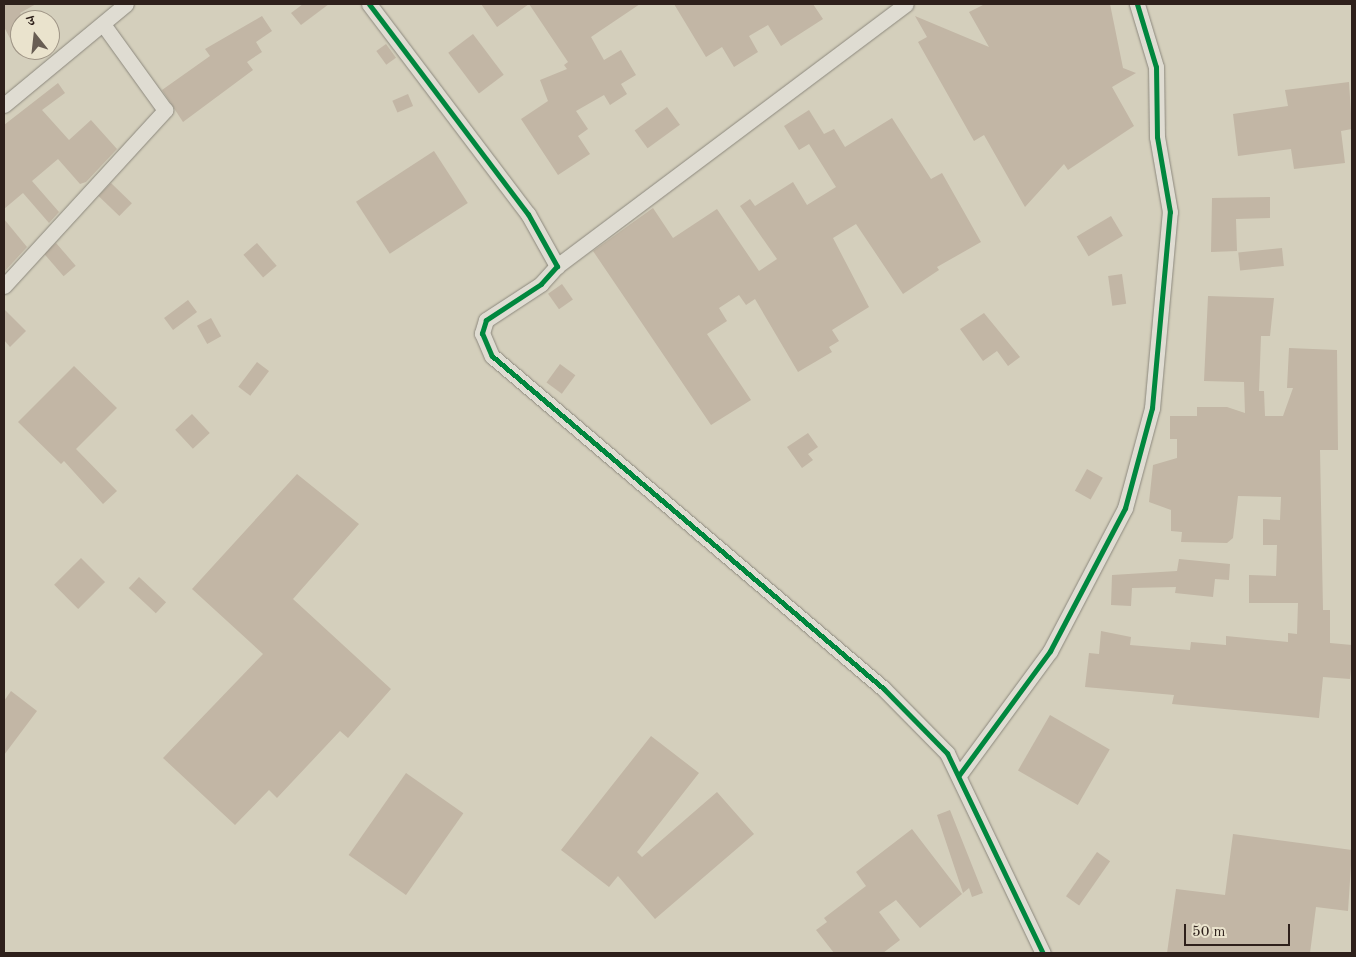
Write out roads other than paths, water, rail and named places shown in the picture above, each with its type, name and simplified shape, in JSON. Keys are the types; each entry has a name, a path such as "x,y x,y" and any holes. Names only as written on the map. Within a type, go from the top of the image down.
{"street":[{"path":"4,105 126,4"},
{"path":"369,4 528,214 557,266"},
{"path":"906,4 557,266 541,284 486,320 482,333 492,356 884,689 947,753 1043,953"},
{"path":"959,775 1050,650 1120,517 1152,408 1170,212 1157,137 1156,67 1137,4"},
{"path":"4,286 165,110 103,24"}]}
